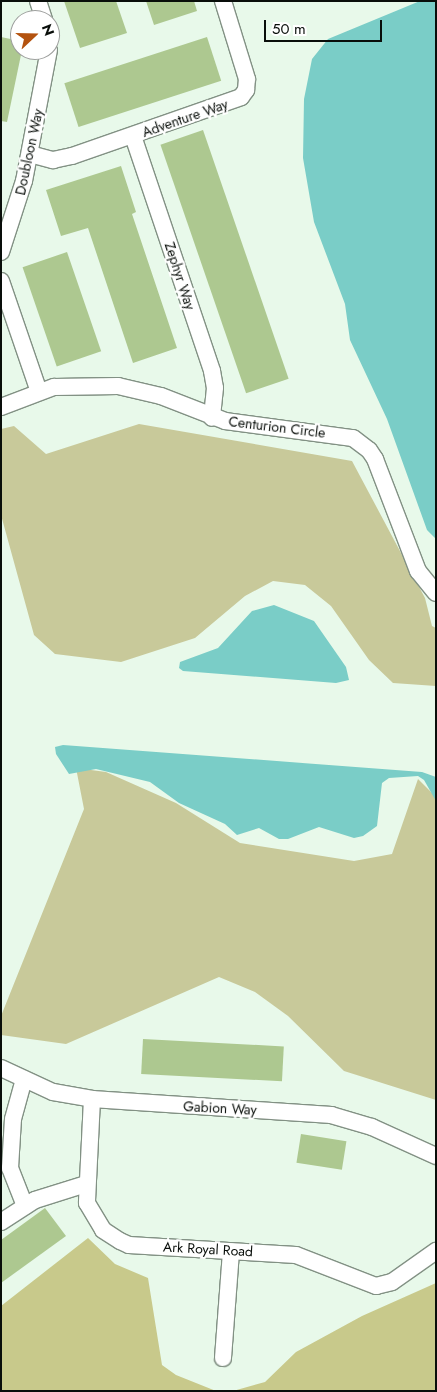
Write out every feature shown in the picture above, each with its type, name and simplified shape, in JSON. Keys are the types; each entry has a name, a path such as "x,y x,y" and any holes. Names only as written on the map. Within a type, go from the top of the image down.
{"street":[{"name":"Adventure Way","path":"30,154 63,159 232,102 246,90 245,68 223,1"},
{"name":"Doubloon Way","path":"1,252 30,154 47,60"},
{"name":"Zephyr Way","path":"133,136 212,371 215,388 212,418"},
{"path":"1,281 39,392"},
{"name":"Centurion Circle","path":"1,407 39,392 70,384 118,386 161,396 212,418 244,425 333,433 362,443 379,468 418,571 436,593"},
{"name":"Gabion Way","path":"1,1068 53,1092 92,1099 331,1115 372,1127 436,1156"},
{"path":"24,1079 13,1119 10,1168 25,1206"},
{"name":"Ark Royal Road","path":"92,1099 86,1184 87,1203 96,1221 120,1241 310,1257 376,1286 392,1282 436,1251"},
{"path":"1,1222 48,1194 86,1184"},
{"path":"223,1358 231,1251"}],"green space":[{"path":"139,424 352,461 425,598 432,626 436,628 436,686 393,683 369,660 331,606 305,585 273,581 245,596 195,638 121,662 55,654 34,635 1,515 1,429 14,426 46,454"},
{"path":"76,768 106,772 176,803 240,843 354,861 392,854 418,779 436,797 436,1100 344,1071 288,1016 255,992 219,977 66,1044 1,1035 1,1016 84,809"},
{"path":"88,1238 115,1264 148,1278 162,1365 176,1375 216,1391 1,1391 1,1306"},
{"path":"436,1283 436,1391 233,1391 265,1382 296,1352 362,1316"}],"water":[{"path":"420,1 436,1 436,539 427,530 387,419 350,340 345,304 314,222 303,158 304,99 312,59 328,39"},
{"path":"274,605 314,621 346,667 349,680 336,683 183,671 179,668 180,662 218,648 252,611"},
{"path":"63,745 422,772 436,777 436,801 424,780 418,776 389,778 382,783 377,826 363,836 354,838 319,827 288,839 279,839 259,828 237,835 225,824 179,803 150,782 96,769 69,774 56,754 55,747"}],"building":[{"path":"64,1 116,1 127,33 80,48"},
{"path":"146,1 194,1 197,11 154,25"},
{"path":"1,37 10,39 10,60 20,60 7,122 1,121"},
{"path":"207,37 221,81 79,127 64,83"},
{"path":"203,130 289,379 246,393 160,145"},
{"path":"121,166 136,212 132,214 177,348 133,363 88,228 61,236 46,190"},
{"path":"67,252 101,351 57,367 23,267"},
{"path":"143,1039 284,1046 282,1081 141,1074"},
{"path":"301,1134 346,1141 342,1170 296,1163"},
{"path":"45,1208 66,1236 1,1283 1,1240"}]}
